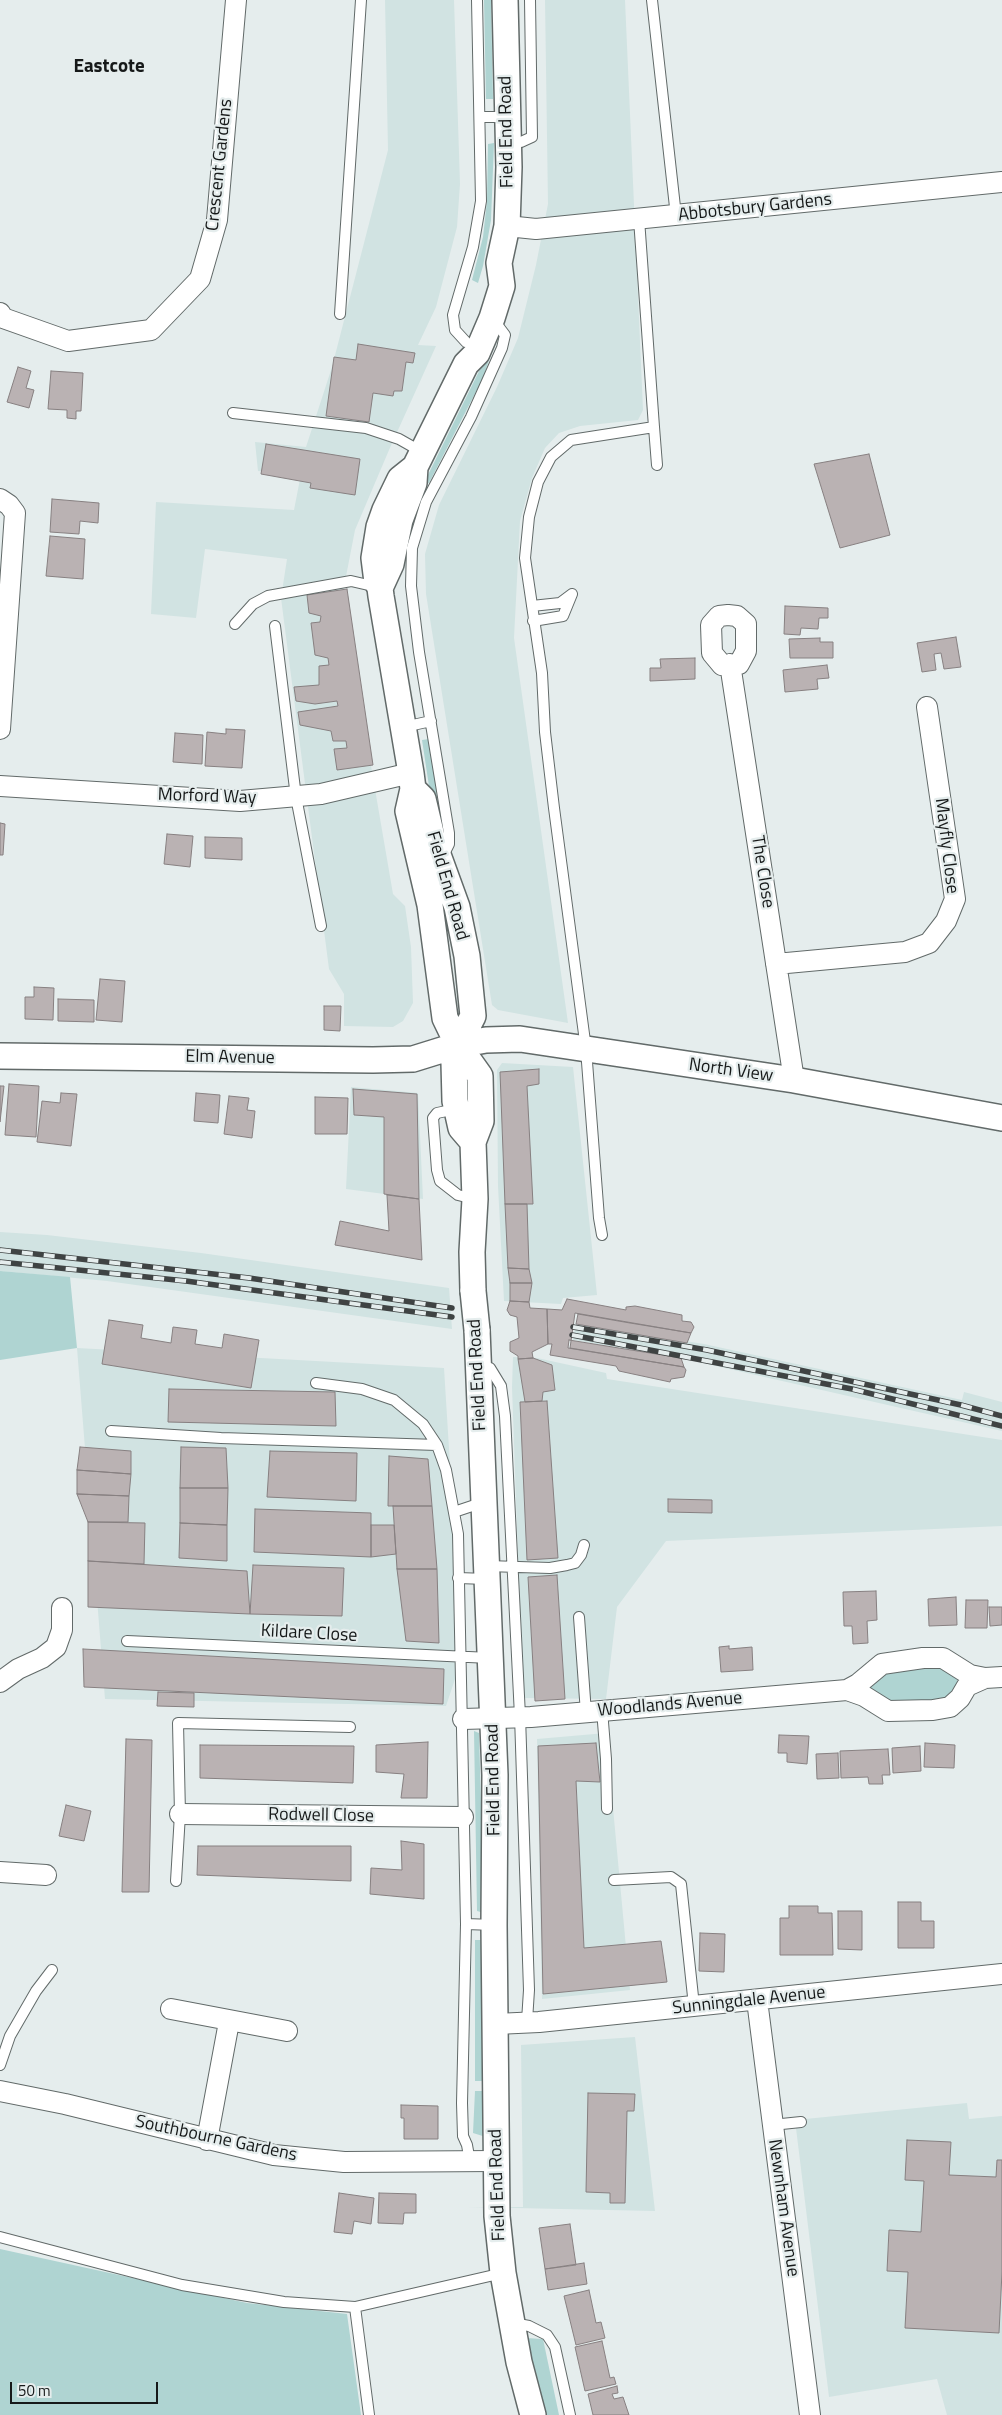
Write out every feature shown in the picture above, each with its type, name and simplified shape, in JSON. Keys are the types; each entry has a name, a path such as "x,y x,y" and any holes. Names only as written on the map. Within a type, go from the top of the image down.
{"street":[{"name":"Crescent Gardens","path":"0,313 3,318 68,341 151,330 200,279 217,220 236,0"},
{"name":"Field End Road","path":"466,353 477,352 492,318 502,286 499,263 507,226 509,142 505,0"},
{"name":"Abbotsbury Gardens","path":"507,226 536,229 1002,182"},
{"name":"Field End Road","path":"380,588 391,564 396,537 417,500 414,483 419,460 466,353 487,281 499,263"},
{"name":"Field End Road","path":"419,460 400,479 379,527 374,558 412,781 408,811 430,905 445,1018 458,1045 480,1076 482,1121 473,1142 475,1199 472,1252 488,1572 496,1820 494,1925 497,2085 495,2161 503,2273 519,2362 533,2415"},
{"path":"0,499 9,505 15,513 3,632 0,729"},
{"name":"The Close","path":"730,664 794,1080"},
{"name":"Mayfly Close","path":"776,964 905,952 929,943 946,921 955,899 927,707"},
{"name":"Field End Road","path":"412,781 423,799 460,921 473,1016 458,1045 454,1063 456,1109 461,1128 473,1142"},
{"name":"Morford Way","path":"0,786 240,801 296,797 412,781"},
{"name":"North View","path":"458,1045 504,1039 586,1049 794,1080 1002,1118"},
{"name":"Elm Avenue","path":"0,1056 372,1060 413,1058 458,1045"},
{"path":"0,1682 18,1669 42,1658 56,1647 62,1630 62,1608"},
{"name":"Woodlands Avenue","path":"463,1719 531,1717 847,1690 858,1684 882,1664 923,1658 943,1658 970,1675 993,1677"},
{"name":"Woodlands Avenue","path":"847,1690 864,1696 888,1711 933,1710 950,1707 960,1698 967,1686 993,1677"},
{"name":"Rodwell Close","path":"180,1814 462,1817"},
{"path":"0,1872 46,1875"},
{"name":"Sunningdale Avenue","path":"496,2024 757,2000 1002,1974"},
{"name":"Newnham Avenue","path":"757,2000 810,2415"},
{"path":"171,2009 229,2022 287,2031"},
{"path":"207,2140 229,2022"},
{"name":"Southbourne Gardens","path":"0,2091 66,2104 274,2155 344,2162 495,2161"}],"lane":[{"path":"340,314 362,0"},
{"path":"466,353 455,330 453,315 478,227 481,201 477,0"},
{"path":"509,142 522,142 532,137 530,0"},
{"path":"652,0 676,216"},
{"path":"480,117 507,117"},
{"path":"639,219 656,464"},
{"path":"440,860 449,844 450,834 411,586 417,500 471,417 502,348 504,335 492,318"},
{"path":"233,413 366,428 399,439 419,460"},
{"path":"602,1235 599,1218 586,1049 554,808 545,732 542,673 533,621 526,558 529,517 538,482 551,457 571,440 654,427"},
{"path":"235,624 253,604 268,596 351,581 380,588"},
{"path":"532,606 560,603 572,594 563,616 533,621"},
{"path":"275,626 296,797 321,926"},
{"path":"404,727 431,720"},
{"path":"456,1109 438,1113 432,1118 437,1170 440,1181 458,1195 475,1199"},
{"path":"479,1364 490,1368 501,1386 504,1416 520,1716 529,1990 527,2021"},
{"path":"316,1383 362,1389 394,1400 423,1424 437,1445 446,1470 458,1534 463,1719 462,1817 466,1924 462,2093 463,2136 468,2145 470,2162"},
{"path":"111,1431 221,1438 437,1445"},
{"path":"454,1512 484,1501"},
{"path":"458,1578 512,1566 550,1568 575,1563 581,1555 584,1544"},
{"path":"579,1617 594,1711 606,1759 607,1809"},
{"name":"Kildare Close","path":"127,1642 490,1658"},
{"path":"176,1881 180,1814 178,1723 350,1727"},
{"path":"614,1880 671,1877 681,1884 694,2006"},
{"path":"466,1924 494,1925"},
{"path":"0,2065 10,2036 36,1991 52,1970"},
{"path":"772,2125 801,2122"},
{"path":"0,2238 182,2285 284,2302 355,2306 503,2273"},
{"path":"355,2306 369,2415"},
{"path":"512,2323 529,2326 547,2335 555,2347 570,2415"}],"shaded area":[{"path":"385,0 454,0 460,184 457,227 436,307 418,345 436,346 355,530 342,597 393,894 405,906 411,947 413,1003 403,1021 393,1027 344,1026 344,994 329,969 281,598 287,559 205,549 196,618 151,614 156,502 294,510 301,474 258,471 255,442 306,447 332,367 388,150"},
{"path":"484,0 491,0 493,99 486,99"},
{"path":"545,0 625,0 643,410 638,420 580,426 559,433 545,448 532,478 520,521 514,638 568,1023 498,1010 492,1005 426,594 425,554 439,505 497,387 518,338 536,265 548,204"},
{"path":"494,143 491,220 478,283 472,280 483,237 487,201 488,144"},
{"path":"488,353 491,354 483,378 429,483 424,483"},
{"path":"429,739 443,838 437,839 422,740"},
{"path":"502,1063 573,1067 597,1295 563,1298 561,1304 504,1301 498,1186 497,1070"},
{"path":"351,1087 418,1093 423,1199 346,1189"},
{"path":"0,1232 47,1235 201,1253 449,1288 452,1329 107,1281 0,1271"},
{"path":"0,1271 70,1277 77,1348 0,1360"},
{"path":"576,1324 704,1344 962,1400 964,1392 1002,1402 1002,1431 681,1358 573,1340"},
{"path":"77,1348 444,1368 462,1658 446,1706 105,1699"},
{"path":"513,1357 537,1358 606,1373 607,1379 1002,1440 1002,1526 666,1541 617,1607 606,1699 523,1698 512,1387"},
{"path":"943,1664 953,1671 957,1679 957,1690 949,1702 894,1705 871,1693 870,1683 878,1672"},
{"path":"474,1731 479,1733 484,1913 477,1911"},
{"path":"606,1733 630,1990 542,1999 537,1739"},
{"path":"475,1940 485,1940 488,2081 475,2081"},
{"path":"635,2037 655,2211 468,2207 523,2207 521,2045"},
{"path":"475,2091 488,2091 486,2137 473,2133"},
{"path":"967,2103 969,2119 1002,2116 1002,2415 947,2415 937,2379 829,2397 795,2120"},
{"path":"0,2249 247,2303 347,2314 361,2415 0,2415"},
{"path":"526,2338 543,2339 559,2415 545,2415"}],"building":[{"path":"358,344 415,353 413,363 406,362 402,391 394,391 393,396 373,393 369,422 326,416 334,357 356,360"},
{"path":"18,367 31,371 26,388 34,390 29,408 7,402"},
{"path":"51,371 83,373 81,411 76,411 76,419 67,418 67,410 48,409"},
{"path":"266,444 360,459 355,495 310,488 311,483 261,474"},
{"path":"869,454 890,535 840,548 814,464"},
{"path":"52,499 99,503 98,523 80,521 79,534 50,532"},
{"path":"50,536 85,539 83,579 46,576"},
{"path":"347,589 373,765 337,770 334,749 347,748 346,741 333,741 331,731 300,725 298,712 338,706 337,701 315,704 296,701 294,687 319,685 319,666 329,665 328,658 315,655 311,623 320,622 321,616 309,613 307,595"},
{"path":"785,606 828,608 828,618 819,618 818,629 801,628 800,635 784,634"},
{"path":"956,637 961,667 944,669 941,653 934,654 936,670 922,672 917,643"},
{"path":"820,638 820,642 833,642 833,658 790,658 789,639"},
{"path":"695,658 695,679 650,681 650,668 661,668 660,659"},
{"path":"827,665 829,678 817,679 818,689 785,692 783,670"},
{"path":"226,729 245,730 242,768 205,766 207,732 226,734"},
{"path":"175,733 203,735 202,764 173,762"},
{"path":"0,823 5,824 3,855 0,855"},
{"path":"167,834 193,836 190,867 164,864"},
{"path":"205,837 242,838 242,860 205,858"},
{"path":"100,979 125,981 122,1022 96,1020"},
{"path":"34,987 54,988 53,1020 25,1019 25,997 34,997"},
{"path":"58,999 94,1000 94,1022 58,1021"},
{"path":"324,1006 341,1006 340,1031 324,1030"},
{"path":"539,1069 539,1084 527,1086 533,1204 505,1204 500,1072"},
{"path":"9,1084 39,1086 36,1137 5,1135"},
{"path":"0,1086 4,1086 0,1122"},
{"path":"353,1089 417,1094 419,1199 384,1194 384,1117 354,1115"},
{"path":"61,1093 77,1094 71,1146 37,1142 42,1101 60,1103"},
{"path":"196,1093 220,1095 218,1123 194,1121"},
{"path":"229,1096 249,1098 247,1110 255,1111 252,1138 224,1134"},
{"path":"315,1097 348,1098 347,1134 315,1134"},
{"path":"387,1195 419,1199 422,1260 335,1245 340,1221 389,1231"},
{"path":"505,1204 527,1204 529,1269 508,1268"},
{"path":"508,1268 529,1269 532,1283 510,1283"},
{"path":"510,1283 532,1283 529,1302 510,1301"},
{"path":"567,1299 626,1310 626,1307 635,1306 682,1315 682,1321 691,1322 694,1327 691,1333 575,1313 570,1348 684,1367 686,1370 684,1377 671,1379 670,1382 619,1371 616,1366 550,1355 552,1344 548,1344 547,1309 562,1310"},
{"path":"510,1301 529,1302 530,1308 547,1309 548,1344 532,1352 533,1358 518,1359 518,1356 510,1351 510,1342 519,1338 517,1317 510,1315 507,1310"},
{"path":"578,1314 691,1333 687,1343 576,1324"},
{"path":"109,1320 143,1325 141,1338 171,1343 173,1327 197,1330 195,1344 222,1348 224,1334 259,1340 251,1388 102,1364"},
{"path":"569,1340 681,1358 684,1367 568,1348"},
{"path":"533,1358 552,1365 555,1390 543,1392 542,1401 525,1402 518,1359"},
{"path":"169,1389 335,1392 336,1426 168,1422"},
{"path":"547,1401 558,1558 527,1560 520,1402"},
{"path":"80,1447 131,1451 131,1474 77,1470"},
{"path":"181,1447 226,1448 228,1488 180,1488"},
{"path":"270,1451 357,1453 356,1501 267,1497"},
{"path":"389,1456 428,1459 432,1506 388,1506"},
{"path":"77,1470 131,1474 129,1496 77,1494"},
{"path":"180,1488 228,1488 227,1525 180,1523"},
{"path":"77,1494 129,1496 128,1522 88,1522"},
{"path":"668,1499 712,1500 712,1513 668,1512"},
{"path":"393,1506 432,1506 437,1569 397,1569"},
{"path":"255,1509 371,1513 371,1557 254,1552"},
{"path":"88,1522 145,1523 144,1564 88,1561"},
{"path":"180,1523 227,1525 227,1561 179,1558"},
{"path":"371,1525 394,1525 396,1554 371,1557"},
{"path":"88,1561 247,1571 250,1614 88,1607"},
{"path":"253,1565 344,1568 342,1616 250,1614"},
{"path":"397,1569 437,1569 439,1643 406,1641"},
{"path":"557,1575 565,1699 535,1701 528,1577"},
{"path":"876,1591 877,1620 867,1621 868,1643 853,1644 852,1626 844,1626 843,1592"},
{"path":"956,1597 957,1625 929,1626 928,1599"},
{"path":"966,1600 988,1600 987,1628 965,1628"},
{"path":"989,1607 1002,1607 1002,1625 990,1626"},
{"path":"729,1646 729,1649 752,1647 753,1670 721,1672 719,1647"},
{"path":"83,1649 444,1669 443,1704 84,1687"},
{"path":"158,1692 194,1693 194,1707 157,1706"},
{"path":"779,1735 809,1736 807,1764 787,1762 787,1753 778,1753"},
{"path":"126,1739 152,1740 149,1892 122,1892"},
{"path":"428,1742 427,1798 401,1798 404,1774 376,1772 376,1745"},
{"path":"596,1743 600,1782 576,1781 584,1948 661,1941 667,1982 543,1994 538,1746"},
{"path":"925,1743 955,1745 954,1768 924,1767"},
{"path":"200,1745 354,1746 353,1783 200,1778"},
{"path":"920,1746 921,1771 893,1773 892,1748"},
{"path":"888,1749 890,1775 882,1775 883,1784 869,1784 868,1777 841,1778 840,1751"},
{"path":"838,1753 839,1778 817,1779 816,1754"},
{"path":"66,1805 91,1811 84,1841 59,1836"},
{"path":"401,1841 424,1844 424,1899 370,1894 371,1868 402,1870"},
{"path":"198,1846 351,1846 351,1881 197,1875"},
{"path":"898,1902 921,1902 921,1921 934,1921 934,1948 898,1948"},
{"path":"789,1906 818,1906 818,1913 832,1913 833,1955 780,1955 780,1918 789,1918"},
{"path":"838,1911 862,1911 862,1950 838,1949"},
{"path":"700,1933 725,1934 724,1972 699,1971"},
{"path":"588,2093 635,2094 634,2111 627,2111 625,2203 610,2203 610,2193 586,2192"},
{"path":"401,2105 438,2106 438,2139 404,2139 404,2118 401,2118"},
{"path":"907,2140 951,2142 949,2175 996,2177 997,2160 1002,2160 1002,2272 999,2333 905,2328 908,2272 887,2271 889,2230 921,2232 924,2181 905,2180"},
{"path":"339,2193 374,2198 371,2224 354,2221 352,2234 334,2232"},
{"path":"379,2193 416,2194 416,2213 404,2213 403,2224 378,2223"},
{"path":"570,2224 576,2265 545,2269 539,2228"},
{"path":"584,2263 587,2284 548,2290 545,2269"},
{"path":"589,2290 596,2323 601,2322 605,2338 576,2345 564,2296"},
{"path":"602,2341 610,2378 614,2377 616,2384 585,2391 575,2347"},
{"path":"617,2386 618,2393 612,2394 614,2399 623,2397 629,2415 593,2415 588,2394"}],"railway":[{"path":"0,1250 249,1278 452,1308"},
{"path":"0,1262 186,1281 452,1317"},
{"path":"573,1327 707,1350 961,1405 1002,1416"},
{"path":"572,1335 852,1389 1002,1426"}],"district":[{"name":"Eastcote","path":"109,67"}]}
